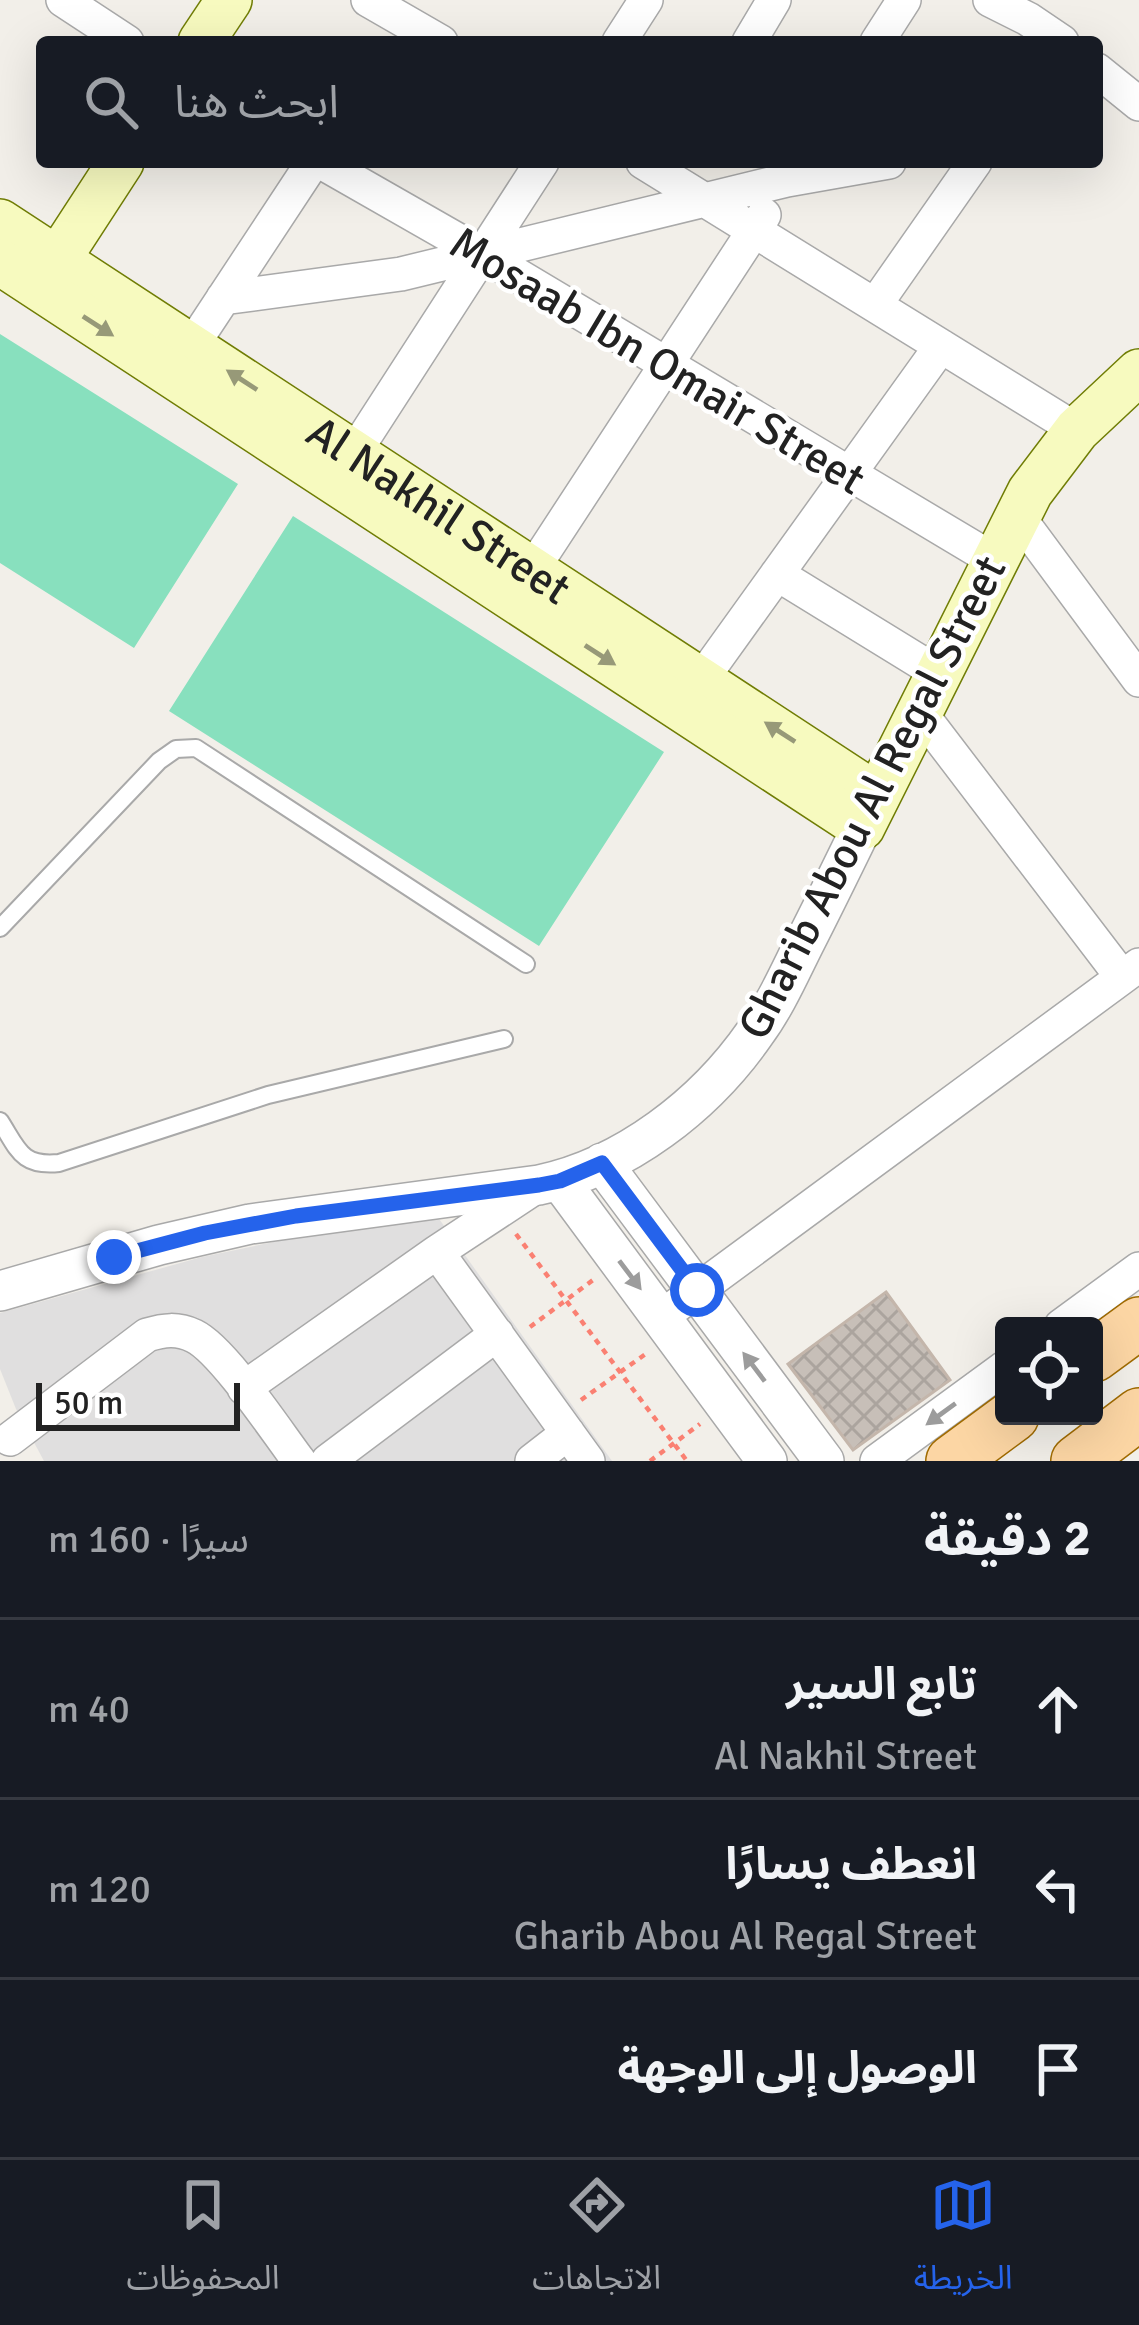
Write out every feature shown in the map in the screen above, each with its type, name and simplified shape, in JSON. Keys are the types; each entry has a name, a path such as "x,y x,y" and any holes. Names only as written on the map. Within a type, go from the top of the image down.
{"main road":[{"path":"172,36 196,0"},
{"path":"205,36 229,0"},
{"path":"24,258 85,168"},
{"path":"24,258 116,168"},
{"name":"Al Nakhil Street","path":"24,258 191,347 701,680 870,812"},
{"name":"Al Nakhil Street","path":"24,258 870,812"},
{"name":"Gharib Abou Al Regal Street","path":"870,812 1017,515 1077,430 1139,372"},
{"path":"1103,1350 1139,1323"},
{"path":"1077,1461 1139,1414"},
{"path":"952,1461 1001,1425"}],"street":[{"path":"63,0 118,36"},
{"path":"368,0 406,21"},
{"path":"623,36 646,0"},
{"path":"752,36 774,0"},
{"path":"881,36 904,0"},
{"path":"990,0 1052,36"},
{"path":"1103,75 1139,104"},
{"path":"191,347 313,168"},
{"name":"Mosaab Ibn Omair Street","path":"328,168 482,254 994,560"},
{"path":"354,453 538,168"},
{"path":"662,168 706,201 1077,430"},
{"path":"223,298 401,274 706,201 793,171 825,168"},
{"path":"875,304 971,168"},
{"path":"532,570 793,171"},
{"path":"701,680 941,346"},
{"path":"1017,515 1139,680"},
{"path":"656,1333 697,1290 1131,971 929,692 777,574"},
{"name":"Gharib Abou Al Regal Street","path":"0,1291 250,1224 549,1183 638,1144 702,1094 743,1049 777,999 870,812"},
{"path":"602,1163 824,1461"},
{"path":"244,1388 498,1211 549,1183 656,1333 767,1461"},
{"path":"437,1252 512,1331 579,1447 532,1461"},
{"path":"1073,1317 1139,1269"},
{"path":"10,1439 147,1335 175,1330 201,1340 299,1461"},
{"path":"328,1461 512,1331"},
{"path":"877,1461 995,1375"}],"lane":[{"path":"0,928 159,761 176,749 196,748 526,964"},
{"path":"0,1120 23,1158 41,1165 268,1095 504,1040"}],"path":[{"path":"498,1211 687,1461"},
{"path":"512,1331 598,1277"},
{"path":"580,1400 620,1372 656,1333"},
{"path":"650,1461 705,1421"}],"shaded area":[{"path":"437,1216 612,1461 44,1461 16,1409 0,1369 0,1313 202,1257"}],"green space":[{"path":"0,334 238,484 134,648 0,563"},
{"path":"293,516 664,752 539,946 169,711"}],"building":[{"path":"886,1292 950,1380 853,1450 788,1364"}],"route":[{"path":"114,1257 296,1216 560,1181 602,1163 697,1290"}]}
